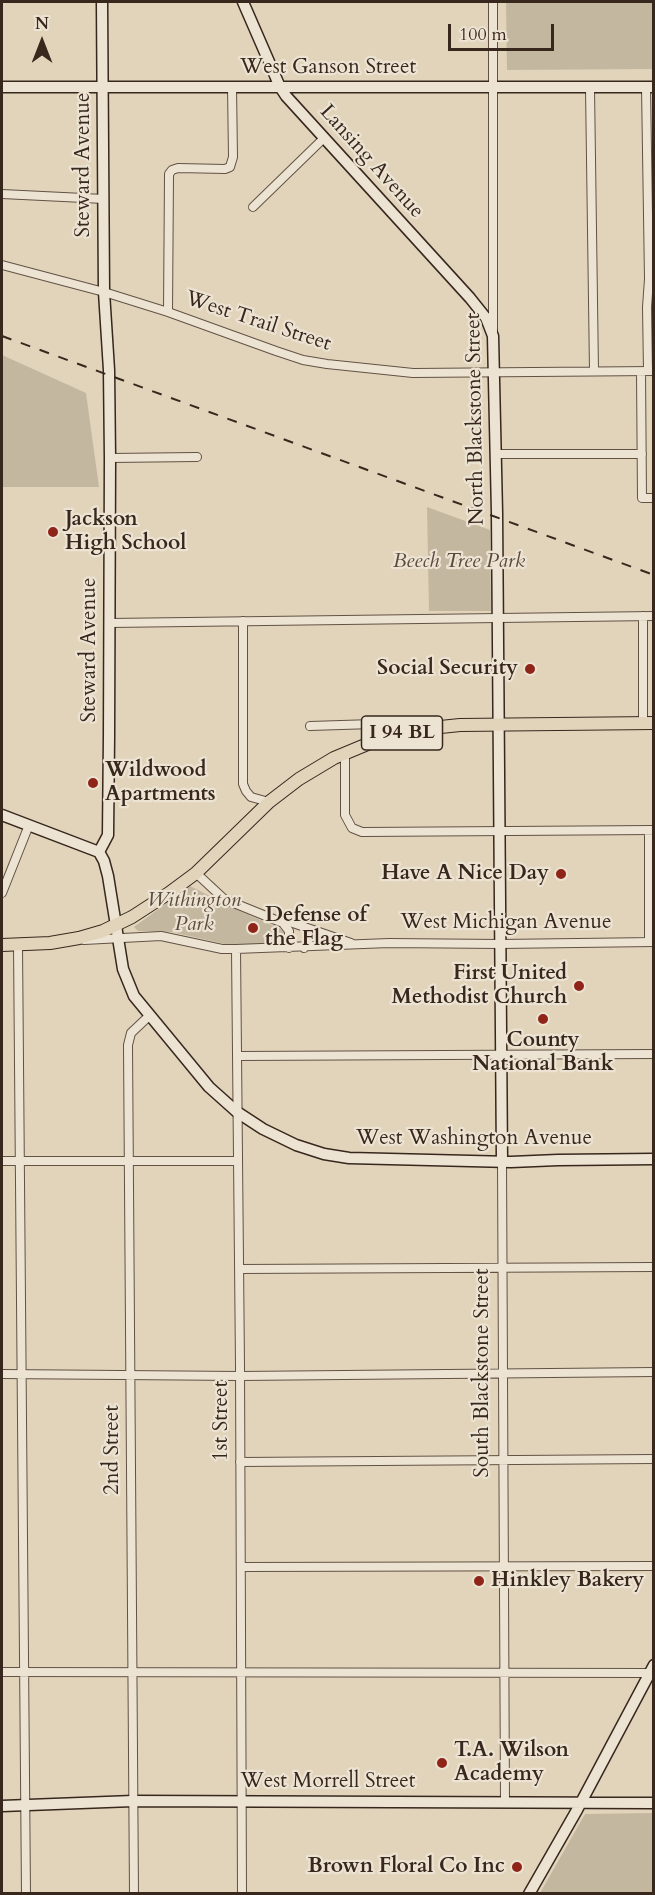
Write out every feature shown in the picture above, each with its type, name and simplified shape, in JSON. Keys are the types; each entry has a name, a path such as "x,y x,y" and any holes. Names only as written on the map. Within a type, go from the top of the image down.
{"main road":[{"name":"Steward Avenue","path":"99,852 107,840 108,831 110,623 109,370 104,292 102,2"},
{"name":"Lansing Avenue","path":"243,2 280,87 291,102 476,305 486,318 493,334"},
{"name":"West Ganson Street","path":"2,87 650,87"},
{"name":"North Blackstone Street","path":"493,334 500,944"},
{"name":"I 94 BL","path":"2,945 73,940 116,926 150,906 196,873 269,802 306,774 345,752 382,738 430,728 498,724 648,723"},
{"path":"2,815 99,852 107,870 123,969 128,985 136,1000 209,1087 237,1112"},
{"name":"South Blackstone Street","path":"500,944 502,1161"},
{"name":"West Washington Avenue","path":"237,1112 263,1129 297,1145 324,1154 349,1158 502,1161 654,1159"},
{"path":"529,1893 652,1670"},
{"name":"West Morrell Street","path":"2,1806 243,1801 654,1803"}],"street":[{"name":"North Blackstone Street","path":"493,2 493,334"},
{"path":"168,312 169,174 178,168 225,169 230,167 232,87"},
{"path":"650,87 648,371 642,454 642,498 654,498"},
{"path":"590,88 594,371"},
{"path":"253,207 324,138"},
{"path":"2,194 104,199"},
{"name":"West Trail Street","path":"2,265 104,292 168,312 303,360 348,368 403,373 648,371"},
{"path":"496,454 642,454"},
{"path":"110,458 197,457"},
{"path":"643,616 648,723"},
{"path":"110,623 654,616"},
{"path":"243,621 243,784 251,797 269,802"},
{"path":"310,726 373,724 382,738"},
{"path":"345,752 345,815 348,823 362,832 651,830 651,942"},
{"path":"2,893 29,825"},
{"name":"West Michigan Avenue","path":"196,873 224,899 278,920 358,944"},
{"path":"278,920 288,929 289,948"},
{"path":"304,927 309,931 310,937 304,948"},
{"name":"West Michigan Avenue","path":"73,940 161,936 236,949 358,944 651,942"},
{"path":"24,944 20,1161 26,1893"},
{"name":"1st Street","path":"236,949 242,1893"},
{"name":"2nd Street","path":"134,1893 129,1040 133,1030 149,1016"},
{"path":"237,1056 654,1054"},
{"path":"2,1161 237,1161"},
{"name":"South Blackstone Street","path":"502,1161 506,1802"},
{"path":"239,1269 654,1267"},
{"path":"2,1374 240,1376 654,1372"},
{"path":"240,1462 654,1459"},
{"path":"241,1567 654,1566"},
{"path":"2,1672 505,1673 652,1670"}],"green space":[{"path":"506,2 653,2 653,69 507,70"},
{"path":"2,355 86,393 99,487 2,487"},
{"name":"Beech Tree Park","path":"427,507 490,530 491,611 429,611"},
{"name":"Withington Park","path":"190,886 281,929 285,933 285,938 278,944 225,944 172,932 138,931 134,927"},
{"path":"653,1813 653,1893 540,1893 585,1814"}],"railway":[{"path":"2,336 654,575"}],"place":[{"name":"Jackson High School","path":"53,532"},
{"name":"Social Security","path":"530,669"},
{"name":"Wildwood Apartments","path":"93,783"},
{"name":"Have A Nice Day","path":"561,874"},
{"name":"Defense of the Flag","path":"253,928"},
{"name":"First United Methodist Church","path":"579,986"},
{"name":"County National Bank","path":"543,1019"},
{"name":"Hinkley Bakery","path":"479,1581"},
{"name":"T.A. Wilson Academy","path":"442,1763"},
{"name":"Brown Floral Co Inc","path":"517,1867"}]}
